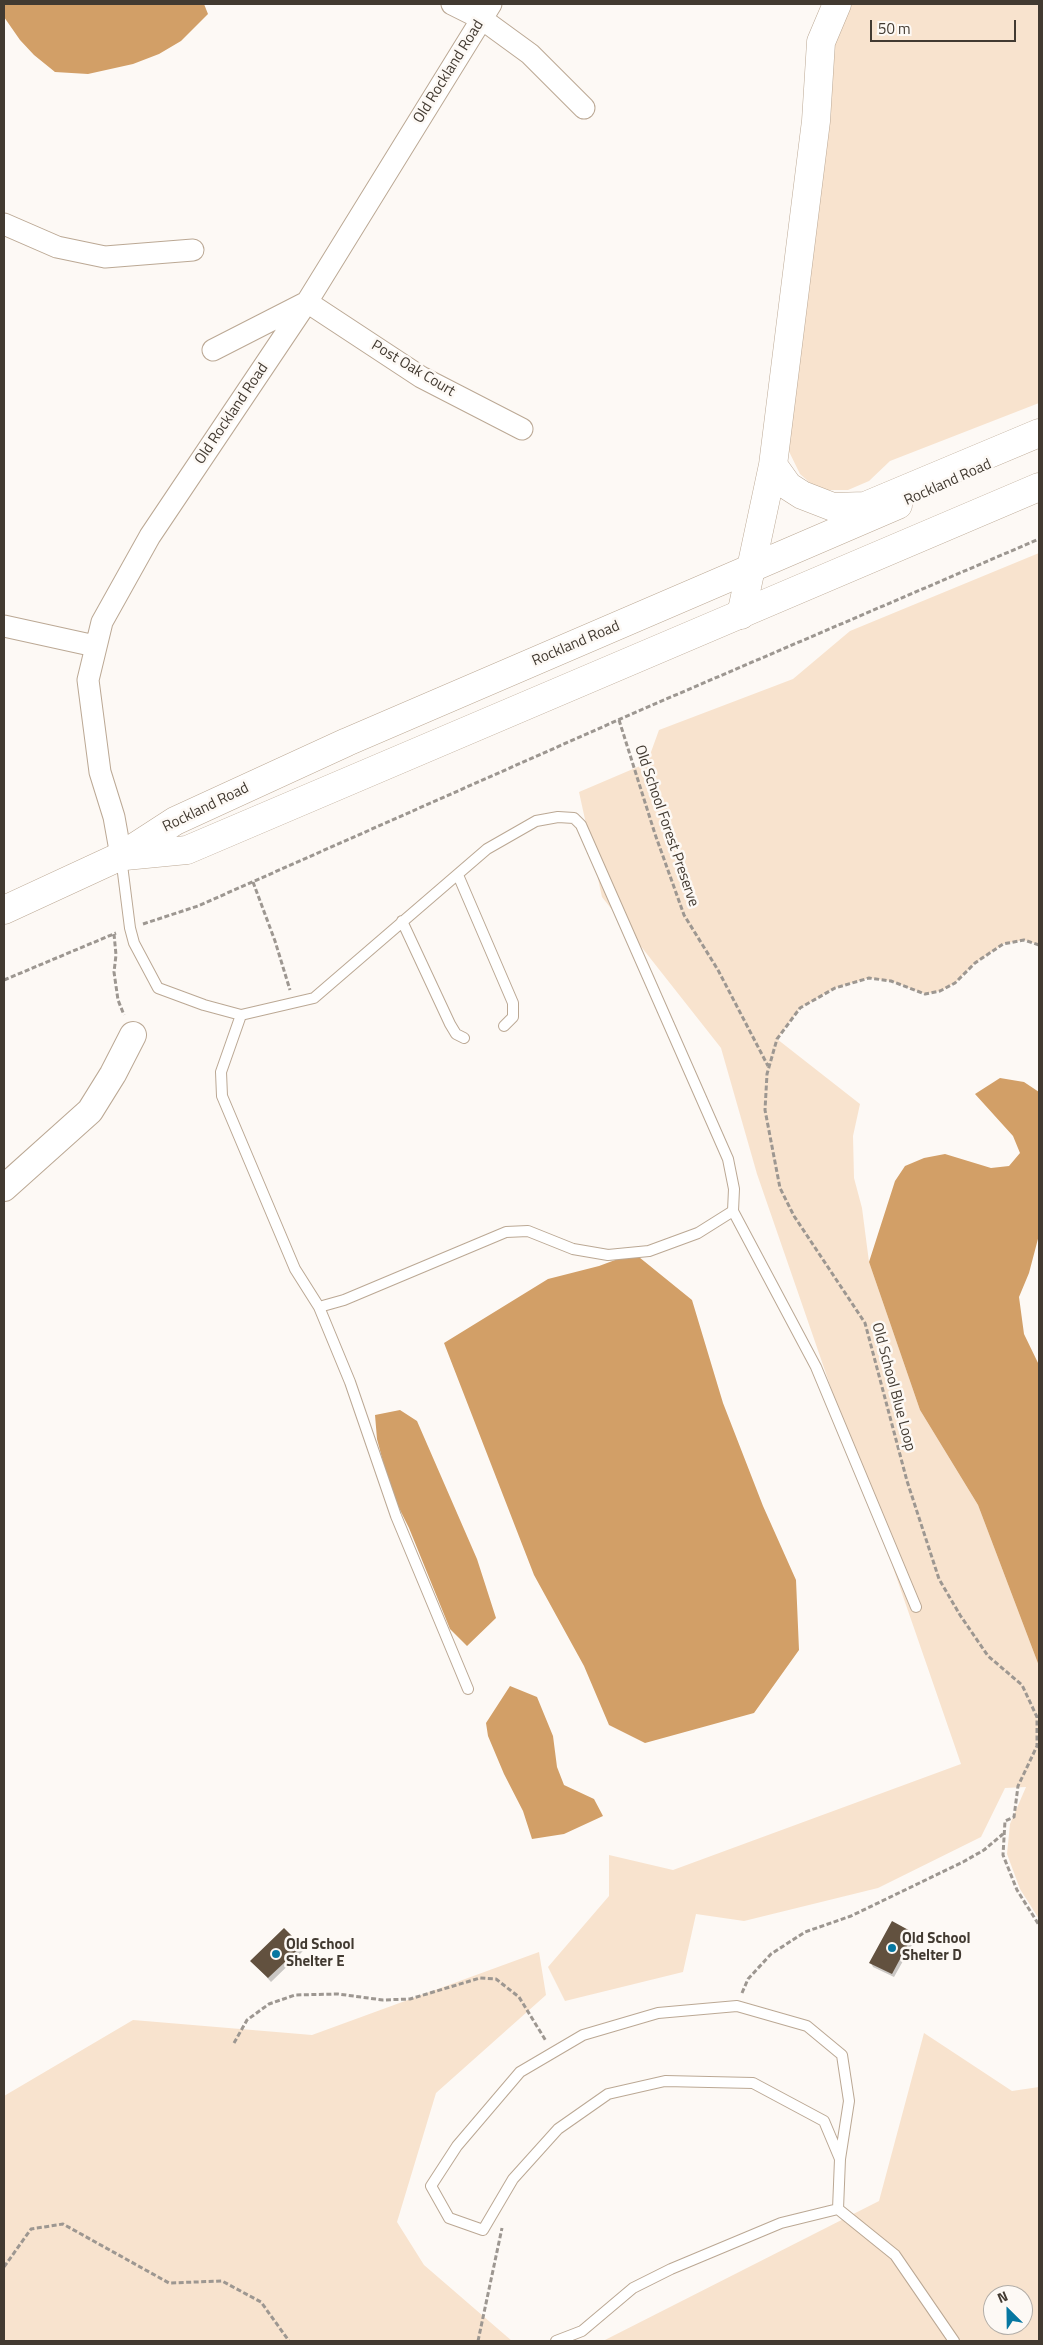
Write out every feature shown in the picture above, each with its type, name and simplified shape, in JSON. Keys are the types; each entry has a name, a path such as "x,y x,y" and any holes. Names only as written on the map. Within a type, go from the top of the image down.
{"main road":[{"path":"741,615 773,465 816,121 821,42 837,4"},
{"path":"773,465 788,486 802,495 833,507 865,506 1039,433"},
{"name":"Rockland Road","path":"121,856 175,821 347,742 1039,443"},
{"name":"Rockland Road","path":"121,856 187,850 1039,487"},
{"path":"4,910 121,856"}],"street":[{"path":"452,4 487,11 584,108"},
{"name":"Old Rockland Road","path":"121,856 114,817 100,772 88,680 102,622 150,536 307,302 487,11"},
{"path":"4,224 57,247 105,257 193,250"},
{"path":"213,350 307,302"},
{"name":"Post Oak Court","path":"307,302 421,377 522,429"},
{"path":"4,626 95,646"},
{"path":"4,1188 90,1111 113,1074 132,1035"}],"lane":[{"path":"121,856 130,928 134,943 158,988 204,1005 241,1015 314,998 487,849 536,821 558,817 574,818 581,825 728,1159 734,1189 733,1211 816,1367 916,1607"},
{"path":"458,875 513,1002 513,1017 504,1026"},
{"path":"402,921 450,1024 456,1034 464,1038"},
{"path":"241,1015 221,1072 222,1096 295,1269 319,1307 350,1382 396,1516 468,1689"},
{"path":"319,1307 344,1300 506,1232 528,1231 573,1249 608,1255 649,1251 698,1233 733,1211"},
{"path":"838,2209 840,2159 849,2101 842,2055 807,2026 737,2006 658,2013 583,2035 553,2052 520,2072 457,2146 431,2186 449,2218 483,2230 514,2179 558,2129 608,2094 665,2081 753,2083 824,2121 840,2159"},
{"path":"556,2341 582,2331 633,2288 671,2269 781,2223 838,2209"},
{"path":"838,2209 895,2255 954,2341"}],"path":[{"path":"155,920 198,906 619,720 1039,539"},
{"name":"Old School Forest Preserve","path":"619,720 655,834 684,915 718,970 769,1067"},
{"path":"253,882 275,941 290,992"},
{"path":"4,980 120,932"},
{"path":"114,934 116,955 114,972 118,1000 132,1035"},
{"name":"Old School Blue Loop","path":"1003,1834 1005,1821 1014,1817 1018,1786 1036,1746 1036,1717 1022,1685 988,1656 960,1615 939,1579 907,1481 865,1323 794,1216 780,1188 765,1110 769,1067 777,1039 800,1008 835,988 869,978 891,981 925,994 940,991 955,983 975,963 1003,944 1024,940 1039,945"},
{"path":"1003,1834 1003,1855 1018,1890 1039,1925"},
{"path":"737,2006 748,1979 771,1954 805,1932 851,1916 963,1862 984,1850 1003,1834"},
{"path":"234,2043 247,2020 269,2004 295,1995 338,1994 383,2000 410,1999 480,1978 496,1979 519,1997 553,2052"},
{"path":"478,2341 504,2219"},
{"path":"4,2267 30,2229 64,2224 169,2283 222,2281 261,2302 289,2341"}],"shaded area":[{"path":"4,4 204,4 208,14 181,41 159,54 133,64 88,74 55,72 34,55 20,40 4,17"},
{"path":"843,4 1039,4 1039,403 890,461 869,481 848,490 818,490 800,474 778,429 829,39"},
{"path":"1039,553 1039,945 1024,940 1003,944 975,963 955,983 940,991 925,994 891,981 869,978 835,988 800,1008 777,1039 860,1104 853,1136 854,1178 862,1208 869,1262 920,1410 978,1505 1039,1666 1039,1919 1020,1889 1007,1854 1010,1824 1026,1787 1005,1788 981,1837 878,1888 744,1921 696,1914 683,1972 565,2001 548,1967 609,1896 609,1855 673,1870 961,1764 757,1174 721,1048 602,897 579,792 647,763 659,730 793,679 850,631"},
{"path":"1000,1078 1024,1082 1039,1092 1039,1235 1029,1273 1019,1297 1024,1334 1039,1365 1039,1666 978,1505 920,1410 869,1262 895,1181 905,1166 924,1158 945,1154 991,1168 1009,1166 1020,1153 1013,1136 975,1094"},
{"path":"634,1253 692,1300 723,1403 763,1506 796,1580 799,1650 754,1713 645,1743 609,1725 584,1666 534,1575 444,1343 548,1279 599,1266"},
{"path":"400,1410 417,1421 477,1559 496,1618 467,1646 450,1629 409,1528 391,1492 377,1439 375,1415"},
{"path":"510,1686 537,1697 553,1736 557,1767 564,1785 594,1799 603,1816 564,1834 532,1839 523,1811 504,1774 488,1736 486,1723"},
{"path":"539,1952 546,1995 436,2093 397,2222 424,2265 512,2341 4,2341 4,2096 133,2020 312,2035"},
{"path":"924,2033 1012,2091 1039,2087 1039,2341 603,2341 879,2201"}],"building":[{"name":"Old School Shelter D","path":"892,1921 914,1933 892,1974 869,1963"},
{"name":"Old School Shelter E","path":"284,1928 302,1946 268,1978 250,1961"}],"place":[{"name":"Old School Shelter D","path":"892,1948"},
{"name":"Old School Shelter E","path":"276,1954"}]}
